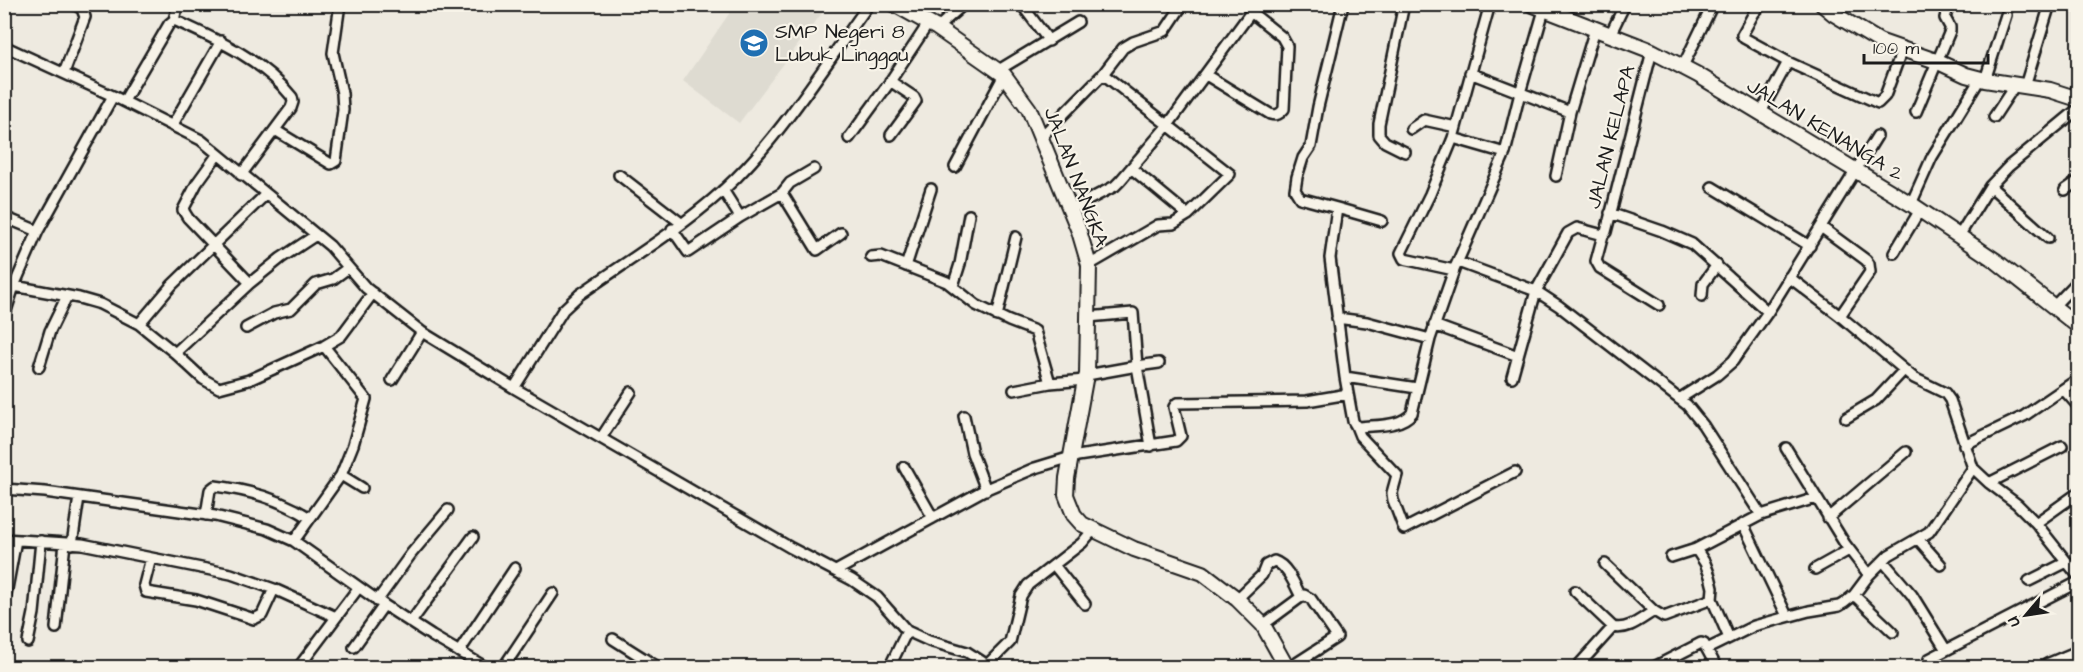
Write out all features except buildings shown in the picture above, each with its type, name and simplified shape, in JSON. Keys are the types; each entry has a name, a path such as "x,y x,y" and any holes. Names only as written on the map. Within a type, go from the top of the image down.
{"street":[{"path":"64,73 85,17 82,9 74,4"},
{"path":"124,101 169,24 174,20 178,4"},
{"path":"275,130 331,164 336,161 343,110 342,93 333,53 340,4"},
{"path":"514,388 563,310 579,295 681,223 723,190 771,137 869,4"},
{"name":"JALAN NANGKA","path":"894,4 932,26 1000,73 1029,109 1071,209 1089,265 1086,378 1066,495 1070,507 1082,524 1179,566 1195,568 1237,599 1263,625 1288,668"},
{"path":"849,138 932,26 964,4"},
{"path":"1041,137 1103,74 1123,48 1165,31 1183,4"},
{"path":"1071,209 1115,186 1168,125 1257,4"},
{"path":"1343,4 1311,146 1303,158 1295,190 1300,198 1382,221"},
{"path":"1404,4 1378,135 1385,142 1405,152"},
{"path":"1490,4 1453,138 1430,194 1401,253 1404,259 1456,266 1536,291 1559,306 1679,399 1703,425 1761,515"},
{"path":"1610,35 1625,4"},
{"path":"1683,66 1713,4"},
{"path":"1762,4 1754,13 1743,36 1788,62 1878,103 1885,96 1902,50"},
{"path":"1822,4 1879,41 1982,80 2078,98"},
{"path":"1916,112 1950,31 1945,18 1949,4"},
{"path":"1994,117 2020,86 2050,4"},
{"path":"1022,5 1049,41"},
{"path":"1356,426 1378,425 1406,419 1412,413 1434,325 1456,266 1505,153 1543,8"},
{"name":"JALAN KENANGA 2","path":"1543,8 1652,51 1683,66 1916,207 2019,278 2079,326"},
{"path":"1206,75 1270,114 1278,115 1284,109 1287,46 1282,37 1252,13"},
{"path":"1894,253 1916,207 1932,157 1982,80 2006,15"},
{"path":"174,20 221,41 259,65 292,97 291,108 241,175"},
{"path":"956,167 1000,73 1078,22"},
{"path":"1556,176 1570,112 1595,29"},
{"path":"172,126 221,41"},
{"path":"4,46 124,101 201,140 265,195 330,246 373,293 422,332 514,388 836,572 877,597 907,631 929,641 967,652 988,666 1010,642 1024,590 1082,543 1094,530"},
{"name":"JALAN KELAPA","path":"1536,291 1571,229 1583,228 1603,235 1609,224 1652,51"},
{"path":"1760,114 1788,62"},
{"path":"1089,265 1158,225 1173,224 1188,216 1230,174 1103,74"},
{"path":"1470,74 1570,112"},
{"path":"890,81 916,100 891,135"},
{"path":"4,317 9,284 113,96"},
{"path":"1959,236 1990,186 2078,98"},
{"path":"1411,129 1424,120 1456,127"},
{"path":"1679,399 1717,375 1732,361 1768,312 1877,136"},
{"path":"1453,138 1505,153"},
{"path":"218,154 197,183 183,210 186,216 250,283"},
{"path":"1131,168 1188,216"},
{"path":"672,229 688,252 740,217 782,193 790,183 814,169"},
{"path":"619,175 681,223"},
{"path":"2066,190 2079,181"},
{"path":"1990,186 2048,238"},
{"path":"1712,187 1810,246"},
{"path":"906,266 931,189"},
{"path":"723,190 740,217"},
{"path":"782,193 817,250 842,233"},
{"path":"139,324 172,285 265,195"},
{"path":"1337,208 1330,258 1348,394 1360,436 1397,475 1392,493 1404,529 1515,472"},
{"path":"1610,213 1686,240 1718,265 1768,312"},
{"path":"953,286 960,264 969,215"},
{"path":"4,217 38,231"},
{"path":"1821,227 1866,260 1870,268 1870,272 1840,316"},
{"path":"1603,235 1596,261 1600,268 1659,305"},
{"path":"175,353 250,283 282,258 316,236"},
{"path":"997,316 1016,237"},
{"path":"871,257 881,256 953,286 976,305 1035,331 1050,383"},
{"path":"1702,296 1703,284 1718,265"},
{"path":"246,328 274,313 291,309 316,284 333,279 348,268"},
{"path":"1789,277 1904,370 1918,380 1945,393 1950,400 1973,468 2017,504 2036,523 2079,576"},
{"path":"2055,306 2079,281"},
{"path":"9,284 100,304 139,324 203,379 219,388 249,380 341,336 373,293"},
{"path":"1512,377 1536,291"},
{"path":"39,367 51,331 67,296"},
{"path":"1088,317 1133,313 1137,366 1151,446"},
{"path":"1337,318 1367,322 1430,339"},
{"path":"1434,325 1518,356"},
{"path":"392,380 422,332"},
{"path":"294,541 341,475 353,445 366,399 324,346"},
{"path":"1014,390 1159,363"},
{"path":"1846,418 1876,400 1904,370"},
{"path":"1345,377 1417,388"},
{"path":"1964,445 2024,416 2079,379"},
{"path":"2064,390 2079,406"},
{"path":"601,438 631,392"},
{"path":"836,572 986,489 1035,468 1071,457 1176,441 1180,438 1174,407 1177,403 1307,401 1348,394"},
{"path":"964,416 972,453 986,489"},
{"path":"1989,483 2062,446"},
{"path":"1786,448 1827,518 1869,575"},
{"path":"1827,518 1906,452"},
{"path":"904,467 933,518"},
{"path":"1707,649 1754,626 1787,616 1839,606 1854,595 1869,575 1895,551 1934,528 1973,468"},
{"path":"341,475 362,488"},
{"path":"206,515 210,490 215,486 268,497 310,518"},
{"path":"4,489 79,497 253,524 294,541 380,603 487,668"},
{"path":"2036,523 2079,493"},
{"path":"56,628 79,497"},
{"path":"1671,557 1696,549 1761,515 1816,498"},
{"path":"354,646 411,554 448,510"},
{"path":"1743,525 1787,616"},
{"path":"411,622 473,537"},
{"path":"1918,538 1941,565"},
{"path":"4,539 69,544 231,574 274,589 336,617"},
{"path":"4,605 16,540"},
{"path":"28,642 34,613 41,542"},
{"path":"1696,549 1710,576 1713,588 1712,599 1729,638"},
{"path":"1815,569 1849,550"},
{"path":"151,558 144,585 146,592 196,600 254,619 262,615 274,589"},
{"path":"1237,599 1262,575 1266,565 1274,561 1280,563 1301,597"},
{"path":"1883,561 1912,595 1946,650"},
{"path":"2029,581 2067,562"},
{"path":"1605,564 1654,611 1666,617 1712,599"},
{"path":"1054,565 1085,604"},
{"path":"459,652 515,568"},
{"path":"1929,658 2079,582"},
{"path":"298,668 359,587"},
{"path":"1575,591 1613,627 1628,626 1654,611"},
{"path":"503,668 553,593"},
{"path":"1263,625 1304,595 1311,599 1337,637 1288,668"},
{"path":"1854,595 1893,632"},
{"path":"1576,668 1613,627"},
{"path":"889,668 907,631"},
{"path":"613,639 659,668"},
{"path":"1652,668 1700,643 1704,644 1717,668"},
{"path":"2047,664 2079,651"}],"shaded area":[{"name":"SMP Negeri 8 Lubuk Linggau","path":"735,5 828,5 739,123 683,81"}],"place":[{"name":"SMP Negeri 8 Lubuk Linggau","path":"754,43"}]}
